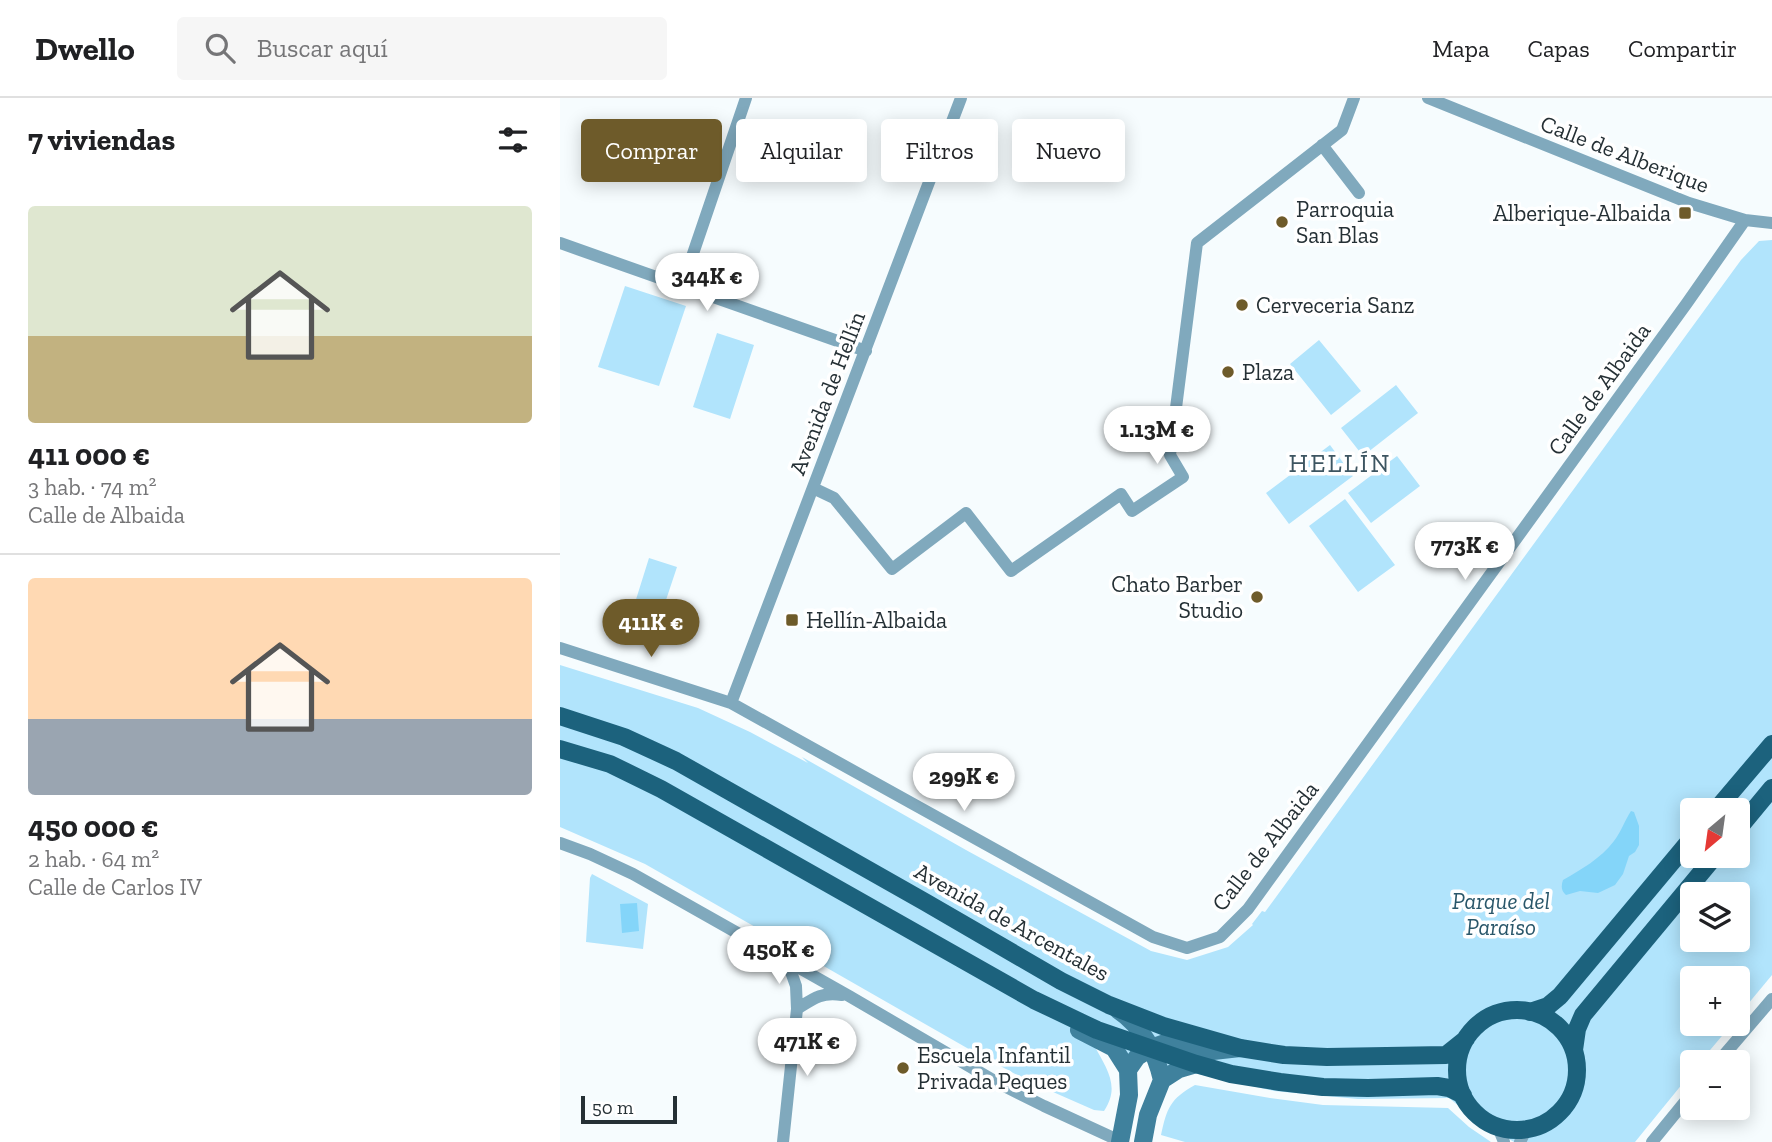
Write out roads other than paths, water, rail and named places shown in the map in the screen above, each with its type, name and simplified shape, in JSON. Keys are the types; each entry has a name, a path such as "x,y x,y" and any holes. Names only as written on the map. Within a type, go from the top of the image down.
{"main road":[{"name":"Avenida de Arcentales","path":"560,716 624,737 676,761 1061,981 1163,1026 1240,1048 1326,1058 1446,1055 1466,1039"},
{"path":"1726,798 1772,744"},
{"path":"560,749 610,764 661,789 1034,1000 1097,1030 1231,1074 1323,1087 1437,1086 1463,1095"},
{"path":"1750,815 1772,788"},
{"path":"1530,1012 1548,1006 1560,996 1680,852"},
{"path":"1574,1050 1567,1037 1544,1017 1530,1012 1499,1013 1472,1030 1461,1050 1458,1073 1463,1095 1477,1115 1501,1135 1512,1130 1523,1136 1561,1112 1569,1101 1577,1076 1574,1050 1577,1029 1583,1015 1705,868"},
{"path":"1018,991 1035,1009 1114,1048 1128,1069 1129,1095 1120,1141"},
{"path":"1109,1004 1139,1028 1158,1064 1161,1080 1148,1115 1143,1142"},
{"path":"1128,1069 1137,1057 1165,1043 1177,1042 1213,1051 1240,1048"},
{"path":"1161,1080 1179,1069 1196,1064"}],"street":[{"path":"682,286 746,98"},
{"name":"Avenida de Hellín","path":"731,703 866,351 959,98"},
{"path":"813,488 834,498 892,569 966,513 1011,571 1121,494 1132,511 1183,477 1170,455 1197,243 1342,130 1354,98"},
{"name":"Calle de Alberique","path":"1427,98 1689,203 1745,220 1772,223"},
{"path":"1322,145 1359,193"},
{"name":"Calle de Albaida","path":"560,648 731,703 1153,937 1187,948 1220,937 1255,900 1745,220"},
{"path":"560,243 866,351"},
{"path":"560,843 633,874 998,1083 1120,1141"},
{"path":"779,956 790,969 796,986 797,1009 783,1142"},
{"path":"797,1009 816,997 829,993 849,996"},
{"path":"1728,1050 1772,999"},
{"path":"1652,1142 1680,1108"}],"place":[{"name":"Alberique-Albaida","path":"1685,213"},
{"name":"Parroquia San Blas","path":"1282,222"},
{"name":"Cerveceria Sanz","path":"1242,305"},
{"name":"Plaza","path":"1228,372"},
{"name":"Chato Barber Studio","path":"1257,597"},
{"name":"Hellín-Albaida","path":"792,620"},
{"name":"Escuela Infantil Privada Peques","path":"903,1068"}],"district":[{"name":"HELLÍN","path":"1340,463"}],"park label":[{"name":"Parque del Paraíso","path":"1501,914"}]}
